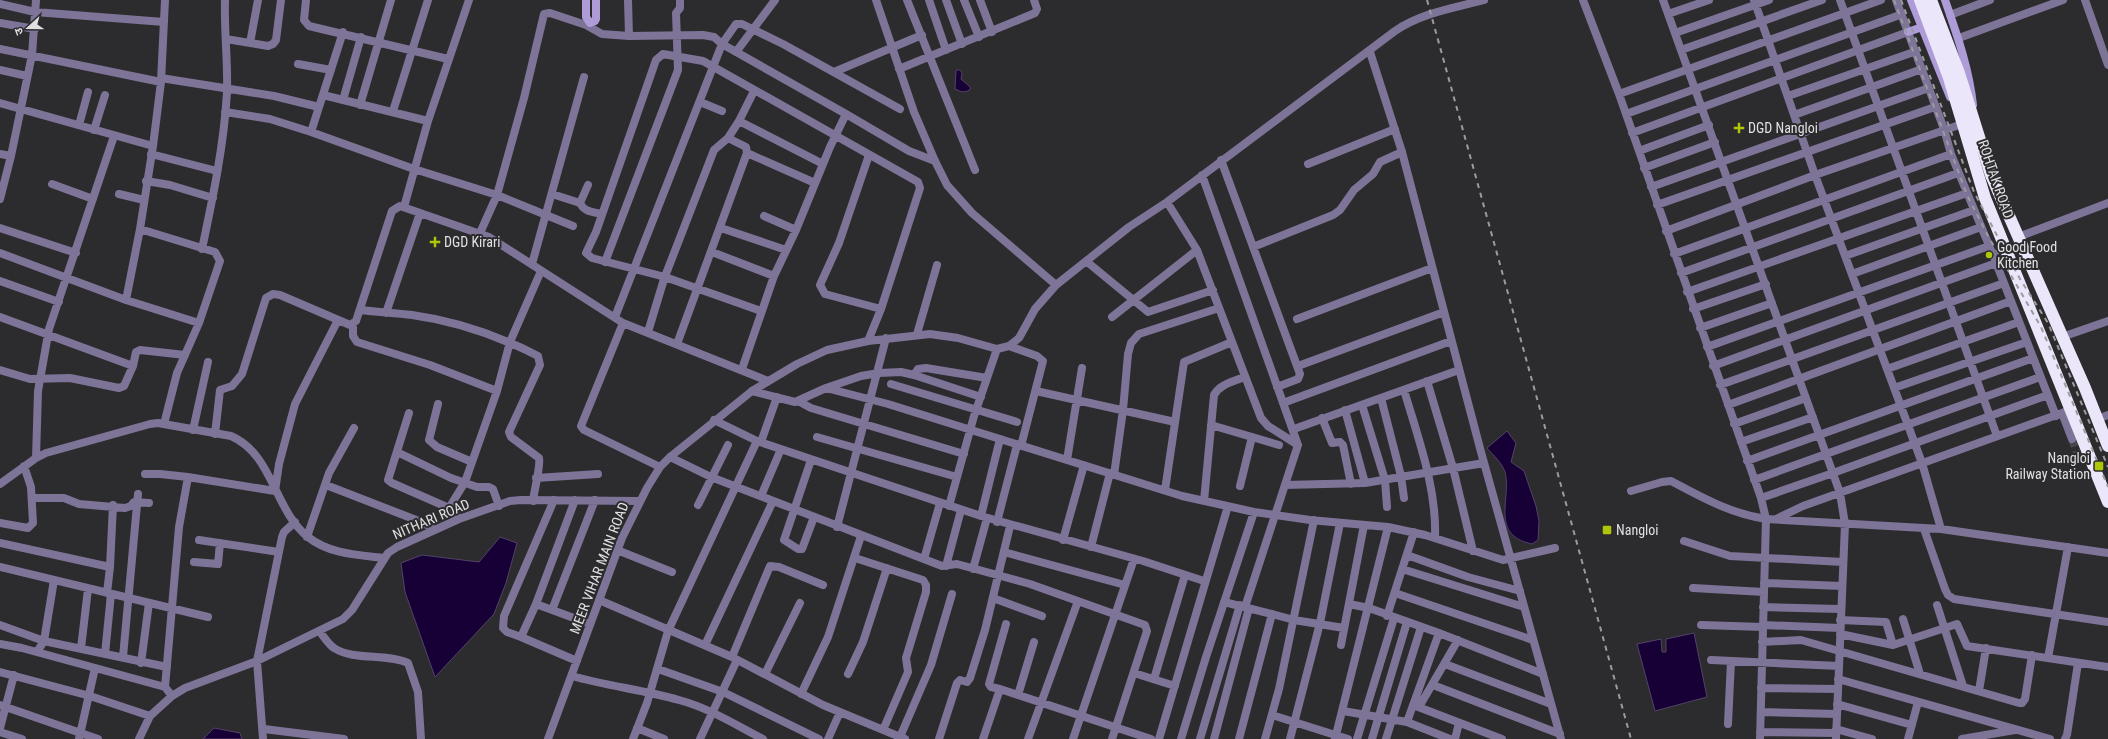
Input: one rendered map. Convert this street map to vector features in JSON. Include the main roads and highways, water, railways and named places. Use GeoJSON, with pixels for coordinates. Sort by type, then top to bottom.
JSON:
{"type":"FeatureCollection","features":[{"type":"Feature","properties":{"kind":"highway"},"geometry":{"type":"LineString","coordinates":[[1920,0],[1954,76]]}},
{"type":"Feature","properties":{"kind":"highway"},"geometry":{"type":"LineString","coordinates":[[1931,0],[1954,76]]}},
{"type":"Feature","properties":{"kind":"highway","name":"ROHTAK ROAD"},"geometry":{"type":"LineString","coordinates":[[1954,76],[1962,124],[1985,198],[2063,413],[2108,502]]}},
{"type":"Feature","properties":{"kind":"highway","name":"ROHTAK ROAD"},"geometry":{"type":"LineString","coordinates":[[1954,76],[1976,128],[1991,175],[2062,338],[2102,417],[2108,446]]}},
{"type":"Feature","properties":{"kind":"tunnel"},"geometry":{"type":"LineString","coordinates":[[2072,439],[2078,456]]}},
{"type":"Feature","properties":{"kind":"railway"},"geometry":{"type":"LineString","coordinates":[[1427,0],[1631,739]]}},
{"type":"Feature","properties":{"kind":"railway"},"geometry":{"type":"LineString","coordinates":[[1894,0],[1967,195],[1988,236],[2041,327],[2108,487]]}},
{"type":"Feature","properties":{"kind":"railway"},"geometry":{"type":"LineString","coordinates":[[1901,0],[1974,192],[2020,279],[2048,323],[2108,467]]}},
{"type":"Feature","properties":{"kind":"place","name":"DGD Nangloi"},"geometry":{"type":"Point","coordinates":[1739,128]}},
{"type":"Feature","properties":{"kind":"place","name":"DGD Kirari"},"geometry":{"type":"Point","coordinates":[435,242]}},
{"type":"Feature","properties":{"kind":"place","name":"Good Food Kitchen"},"geometry":{"type":"Point","coordinates":[1989,255]}},
{"type":"Feature","properties":{"kind":"place","name":"Nangloi Railway Station"},"geometry":{"type":"Point","coordinates":[2099,466]}},
{"type":"Feature","properties":{"kind":"place","name":"Nangloi"},"geometry":{"type":"Point","coordinates":[1607,530]}}]}
